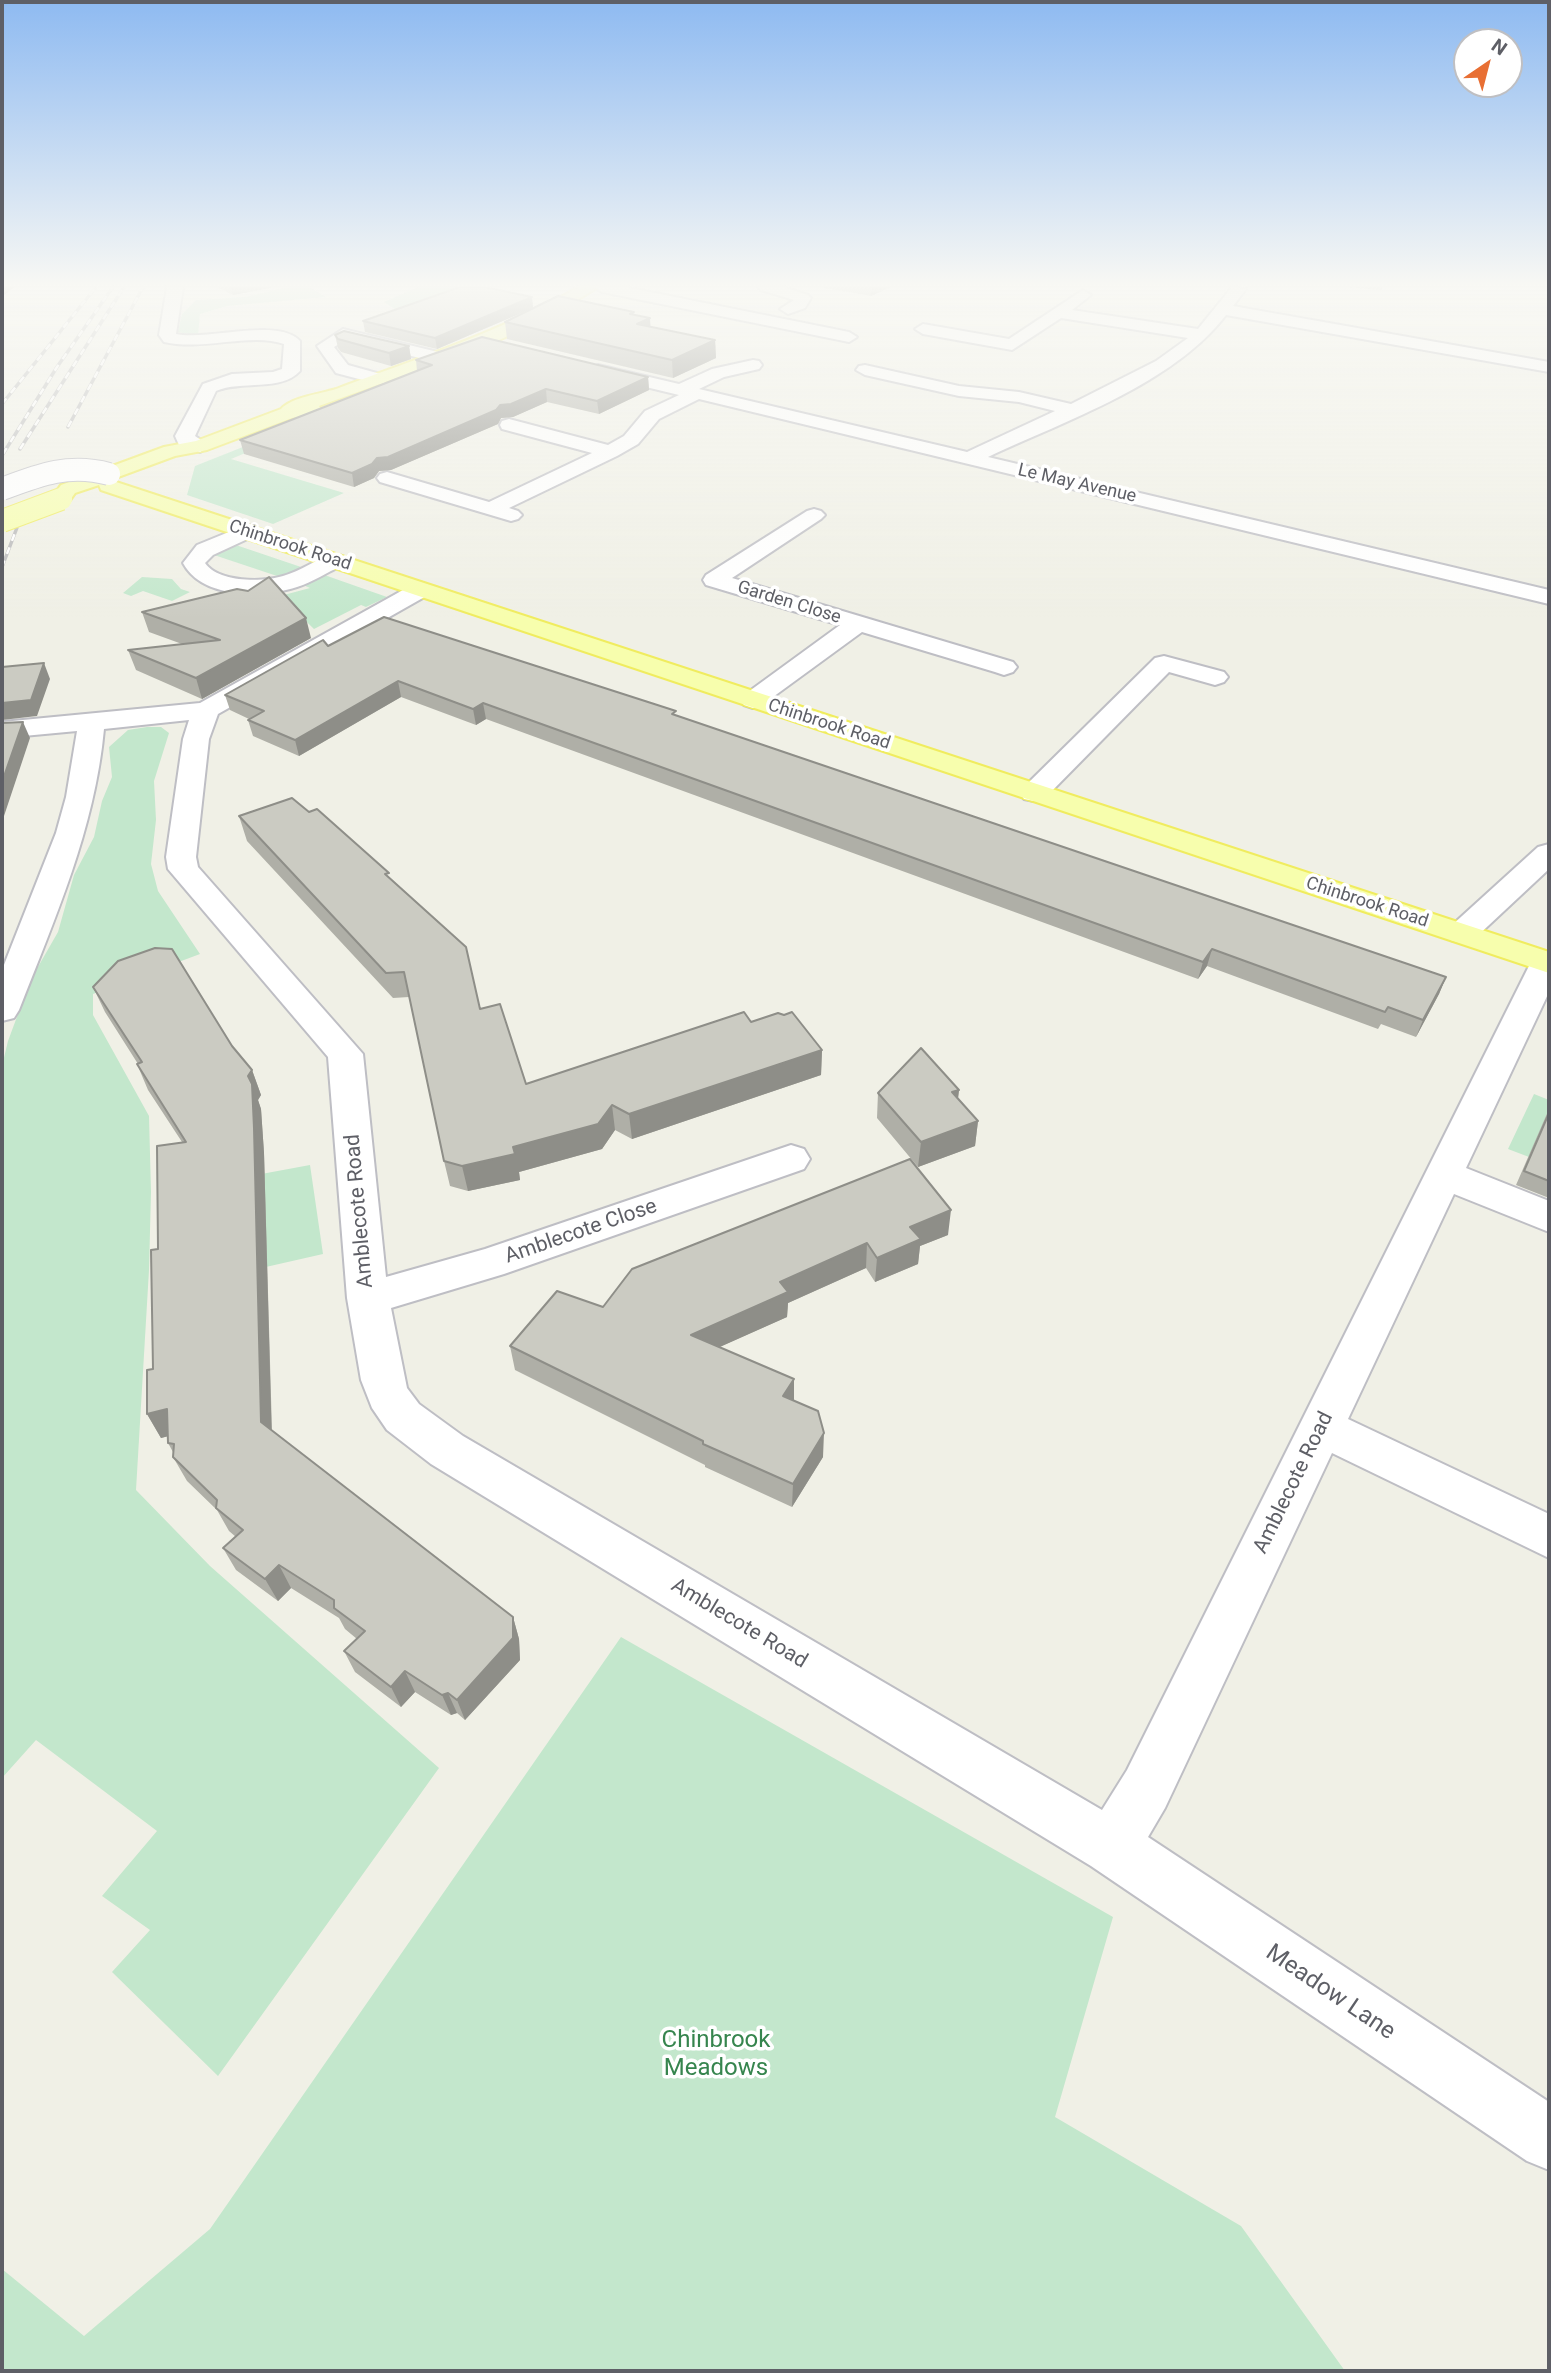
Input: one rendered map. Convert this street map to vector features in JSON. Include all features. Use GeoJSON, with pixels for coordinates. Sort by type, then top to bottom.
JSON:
{"type":"FeatureCollection","features":[{"type":"Feature","properties":{"kind":"main road"},"geometry":{"type":"LineString","coordinates":[[2,521],[61,499],[84,495],[108,480],[202,450],[201,446],[291,410],[304,412],[322,405],[327,398]]}},
{"type":"Feature","properties":{"kind":"main road","name":"Chinbrook Road"},"geometry":{"type":"LineString","coordinates":[[108,480],[246,531],[420,590],[1548,962]]}},
{"type":"Feature","properties":{"kind":"street"},"geometry":{"type":"LineString","coordinates":[[201,446],[186,441],[185,436],[204,398]]}},
{"type":"Feature","properties":{"kind":"street"},"geometry":{"type":"LineString","coordinates":[[279,398],[291,410]]}},
{"type":"Feature","properties":{"kind":"street"},"geometry":{"type":"LineString","coordinates":[[490,509],[631,440],[652,415],[680,398]]}},
{"type":"Feature","properties":{"kind":"street","name":"Le May Avenue"},"geometry":{"type":"LineString","coordinates":[[713,398],[1549,597]]}},
{"type":"Feature","properties":{"kind":"street"},"geometry":{"type":"LineString","coordinates":[[1022,398],[1073,410]]}},
{"type":"Feature","properties":{"kind":"street"},"geometry":{"type":"LineString","coordinates":[[969,459],[1099,398]]}},
{"type":"Feature","properties":{"kind":"street"},"geometry":{"type":"LineString","coordinates":[[509,425],[610,452]]}},
{"type":"Feature","properties":{"kind":"street"},"geometry":{"type":"LineString","coordinates":[[2,489],[68,466],[87,467],[108,480]]}},
{"type":"Feature","properties":{"kind":"street"},"geometry":{"type":"LineString","coordinates":[[387,478],[511,515]]}},
{"type":"Feature","properties":{"kind":"street","name":"Garden Close"},"geometry":{"type":"LineString","coordinates":[[814,515],[705,586],[858,624],[1004,667]]}},
{"type":"Feature","properties":{"kind":"street"},"geometry":{"type":"LineString","coordinates":[[246,531],[205,550],[194,563],[195,569],[202,575],[226,583],[261,585],[291,581],[334,561]]}},
{"type":"Feature","properties":{"kind":"street"},"geometry":{"type":"LineString","coordinates":[[2,730],[206,710],[420,590]]}},
{"type":"Feature","properties":{"kind":"street","name":"Garden Close"},"geometry":{"type":"LineString","coordinates":[[753,700],[858,624]]}},
{"type":"Feature","properties":{"kind":"street"},"geometry":{"type":"LineString","coordinates":[[1034,793],[1164,663],[1215,677]]}},
{"type":"Feature","properties":{"kind":"street","name":"Amblecote Road"},"geometry":{"type":"LineString","coordinates":[[206,710],[200,720],[196,739],[181,856],[183,869],[345,1054],[368,1297],[388,1395],[403,1418],[420,1431],[1111,1846],[1146,1789],[1548,962]]}},
{"type":"Feature","properties":{"kind":"street"},"geometry":{"type":"LineString","coordinates":[[2,1010],[70,837],[81,797],[91,722]]}},
{"type":"Feature","properties":{"kind":"street"},"geometry":{"type":"LineString","coordinates":[[1462,933],[1549,853]]}},
{"type":"Feature","properties":{"kind":"street","name":"Amblecote Close"},"geometry":{"type":"LineString","coordinates":[[368,1297],[490,1263],[791,1159]]}},
{"type":"Feature","properties":{"kind":"street"},"geometry":{"type":"LineString","coordinates":[[1445,1175],[1549,1217]]}},
{"type":"Feature","properties":{"kind":"street"},"geometry":{"type":"LineString","coordinates":[[1322,1427],[1549,1536]]}},
{"type":"Feature","properties":{"kind":"street","name":"Meadow Lane"},"geometry":{"type":"LineString","coordinates":[[1111,1846],[1549,2139]]}},
{"type":"Feature","properties":{"kind":"green space"},"geometry":{"type":"Polygon","coordinates":[[[273,435],[289,435],[231,459],[344,493],[273,524],[187,495],[195,466],[273,435]]]}},
{"type":"Feature","properties":{"kind":"green space"},"geometry":{"type":"Polygon","coordinates":[[[230,543],[304,568],[283,578],[208,553],[230,543]]]}},
{"type":"Feature","properties":{"kind":"green space"},"geometry":{"type":"Polygon","coordinates":[[[316,572],[387,597],[366,607],[361,605],[314,629],[280,596],[310,588],[296,582],[316,572]]]}},
{"type":"Feature","properties":{"kind":"green space"},"geometry":{"type":"Polygon","coordinates":[[[142,577],[172,579],[181,589],[190,592],[172,601],[143,591],[131,596],[123,593],[142,577]]]}},
{"type":"Feature","properties":{"kind":"green space"},"geometry":{"type":"Polygon","coordinates":[[[161,727],[169,733],[154,781],[156,820],[151,864],[158,891],[200,954],[93,994],[93,1015],[149,1116],[149,1270],[136,1490],[210,1566],[439,1768],[218,2076],[112,1972],[150,1930],[102,1896],[157,1831],[36,1740],[2,1778],[2,1066],[8,1041],[31,979],[58,932],[74,875],[94,837],[102,801],[112,777],[109,747],[128,730],[161,727]]]}},
{"type":"Feature","properties":{"kind":"green space"},"geometry":{"type":"Polygon","coordinates":[[[1534,1094],[1549,1100],[1549,1176],[1529,1157],[1508,1149],[1534,1094]]]}},
{"type":"Feature","properties":{"kind":"green space"},"geometry":{"type":"Polygon","coordinates":[[[310,1165],[323,1254],[257,1269],[256,1175],[310,1165]]]}},
{"type":"Feature","properties":{"kind":"green space","name":"Chinbrook Meadows"},"geometry":{"type":"Polygon","coordinates":[[[621,1637],[1113,1917],[1055,2117],[1241,2226],[1345,2371],[2,2371],[2,2269],[84,2336],[210,2229],[621,1637]]]}},
{"type":"Feature","properties":{"kind":"building"},"geometry":{"type":"Polygon","coordinates":[[[348,398],[526,398],[500,405],[496,410],[388,457],[377,458],[372,464],[352,473],[240,440],[348,398]]]}},
{"type":"Feature","properties":{"kind":"building"},"geometry":{"type":"Polygon","coordinates":[[[583,398],[604,398],[597,401],[583,398]]]}},
{"type":"Feature","properties":{"kind":"building"},"geometry":{"type":"Polygon","coordinates":[[[269,577],[306,618],[196,678],[128,650],[220,640],[142,612],[237,589],[248,591],[269,577]]]}},
{"type":"Feature","properties":{"kind":"building"},"geometry":{"type":"Polygon","coordinates":[[[384,617],[676,711],[672,714],[1446,977],[1423,1020],[1388,1007],[1385,1012],[1212,949],[1203,962],[483,703],[473,709],[398,681],[295,740],[248,720],[264,711],[225,695],[323,640],[328,646],[384,617]]]}},
{"type":"Feature","properties":{"kind":"building"},"geometry":{"type":"Polygon","coordinates":[[[44,663],[31,700],[2,703],[2,667],[44,663]]]}},
{"type":"Feature","properties":{"kind":"building"},"geometry":{"type":"Polygon","coordinates":[[[23,722],[2,782],[2,723],[23,722]]]}},
{"type":"Feature","properties":{"kind":"building"},"geometry":{"type":"Polygon","coordinates":[[[292,798],[309,812],[317,809],[466,947],[480,1009],[500,1004],[526,1084],[744,1012],[751,1022],[778,1013],[784,1015],[792,1012],[822,1050],[629,1114],[612,1105],[598,1124],[513,1147],[515,1154],[462,1166],[444,1161],[404,972],[386,973],[239,816],[292,798]]]}},
{"type":"Feature","properties":{"kind":"building"},"geometry":{"type":"Polygon","coordinates":[[[155,948],[172,949],[232,1046],[252,1070],[248,1076],[252,1084],[254,1128],[261,1422],[513,1617],[513,1638],[457,1700],[448,1693],[442,1695],[405,1671],[391,1687],[344,1651],[365,1631],[334,1608],[334,1600],[279,1565],[265,1579],[223,1548],[243,1530],[216,1508],[217,1500],[173,1457],[174,1444],[168,1443],[167,1409],[147,1414],[147,1370],[153,1369],[151,1250],[158,1249],[157,1146],[186,1142],[137,1064],[142,1062],[93,987],[118,961],[155,948]]]}},
{"type":"Feature","properties":{"kind":"building"},"geometry":{"type":"Polygon","coordinates":[[[921,1048],[959,1090],[952,1092],[978,1121],[921,1142],[878,1093],[921,1048]]]}},
{"type":"Feature","properties":{"kind":"building"},"geometry":{"type":"Polygon","coordinates":[[[1549,1113],[1549,1181],[1524,1171],[1549,1113]]]}},
{"type":"Feature","properties":{"kind":"building"},"geometry":{"type":"Polygon","coordinates":[[[910,1159],[951,1210],[910,1227],[921,1239],[877,1258],[867,1243],[780,1282],[788,1292],[691,1335],[794,1379],[783,1396],[818,1411],[824,1433],[793,1484],[703,1444],[703,1441],[510,1346],[557,1291],[603,1307],[632,1269],[910,1159]]]}},
{"type":"Feature","properties":{"kind":"railway"},"geometry":{"type":"LineString","coordinates":[[2,404],[7,398]]}},
{"type":"Feature","properties":{"kind":"railway"},"geometry":{"type":"LineString","coordinates":[[3,454],[38,398]]}},
{"type":"Feature","properties":{"kind":"railway"},"geometry":{"type":"LineString","coordinates":[[20,449],[53,398]]}},
{"type":"Feature","properties":{"kind":"railway"},"geometry":{"type":"LineString","coordinates":[[68,427],[84,398]]}},
{"type":"Feature","properties":{"kind":"railway"},"geometry":{"type":"LineString","coordinates":[[2,567],[18,525]]}}]}
